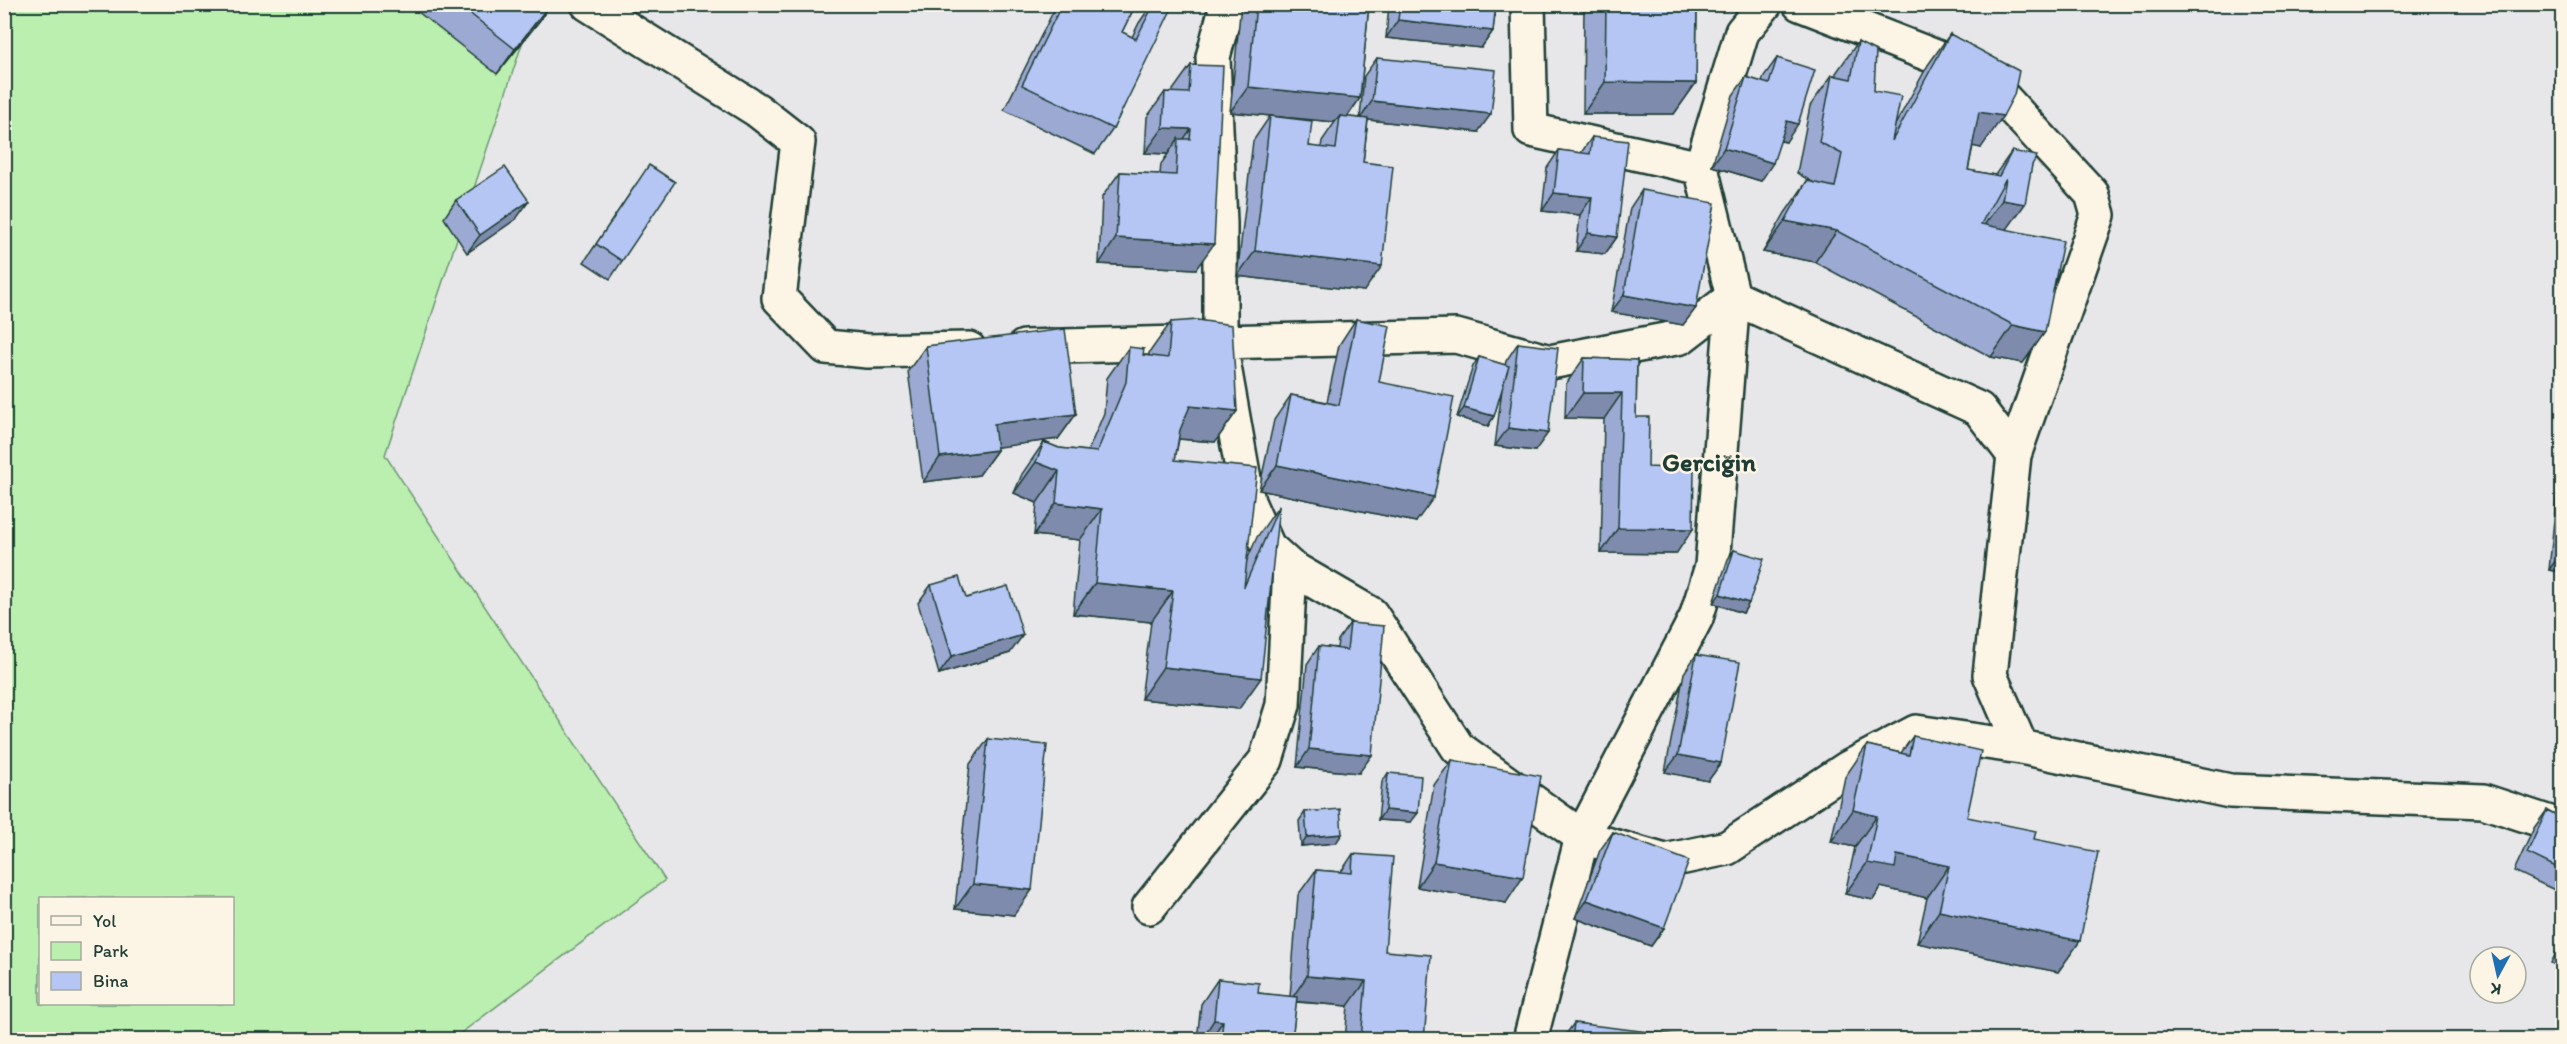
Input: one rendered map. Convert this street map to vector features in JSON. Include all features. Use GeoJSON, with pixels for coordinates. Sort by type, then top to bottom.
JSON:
{"type":"FeatureCollection","features":[{"type":"Feature","properties":{"kind":"street"},"geometry":{"type":"LineString","coordinates":[[588,4],[757,110],[798,142],[779,298],[826,348],[868,351],[1220,344],[1456,336],[1550,362],[1681,337],[1733,297]]}},
{"type":"Feature","properties":{"kind":"street"},"geometry":{"type":"LineString","coordinates":[[1227,4],[1213,57],[1220,223],[1220,344],[1248,502],[1268,547],[1290,567],[1371,614],[1458,748],[1582,837],[1665,861],[1726,848],[1848,768],[1916,732],[2021,747],[2230,791],[2483,801],[2562,827]]}},
{"type":"Feature","properties":{"kind":"street"},"geometry":{"type":"LineString","coordinates":[[1528,4],[1531,130],[1701,168]]}},
{"type":"Feature","properties":{"kind":"street"},"geometry":{"type":"LineString","coordinates":[[1530,1040],[1582,837],[1696,618],[1712,566],[1733,297],[1701,168],[1742,32],[1765,4]]}},
{"type":"Feature","properties":{"kind":"street"},"geometry":{"type":"LineString","coordinates":[[1800,4],[1982,75],[2092,194],[2098,215],[2014,455],[1990,675],[2021,747]]}},
{"type":"Feature","properties":{"kind":"street"},"geometry":{"type":"LineString","coordinates":[[1733,297],[1979,409],[2014,455]]}},
{"type":"Feature","properties":{"kind":"street"},"geometry":{"type":"LineString","coordinates":[[1149,907],[1266,760],[1283,705],[1290,567]]}},
{"type":"Feature","properties":{"kind":"green space"},"geometry":{"type":"Polygon","coordinates":[[[5,5],[535,5],[385,455],[665,880],[453,1039],[5,1040],[5,5]]]}},
{"type":"Feature","properties":{"kind":"building"},"geometry":{"type":"Polygon","coordinates":[[[458,4],[550,4],[515,49],[458,4]]]}},
{"type":"Feature","properties":{"kind":"building"},"geometry":{"type":"Polygon","coordinates":[[[1062,4],[1136,4],[1122,32],[1136,39],[1154,4],[1173,6],[1113,129],[1022,85],[1062,4]]]}},
{"type":"Feature","properties":{"kind":"building"},"geometry":{"type":"Polygon","coordinates":[[[1256,4],[1369,4],[1360,98],[1248,87],[1256,4]]]}},
{"type":"Feature","properties":{"kind":"building"},"geometry":{"type":"Polygon","coordinates":[[[1400,4],[1496,4],[1493,31],[1398,20],[1400,4]]]}},
{"type":"Feature","properties":{"kind":"building"},"geometry":{"type":"Polygon","coordinates":[[[1606,4],[1697,4],[1696,83],[1605,82],[1606,4]]]}},
{"type":"Feature","properties":{"kind":"building"},"geometry":{"type":"Polygon","coordinates":[[[1950,34],[2019,71],[2014,95],[2003,116],[1979,112],[1968,170],[1999,176],[2012,151],[2037,156],[2032,165],[2025,204],[2002,200],[2006,178],[1981,224],[2063,241],[2045,332],[2013,325],[1837,231],[1785,221],[1807,181],[1835,187],[1842,154],[1819,142],[1832,75],[1851,79],[1858,42],[1876,51],[1874,91],[1901,96],[1892,141],[1950,34]]]}},
{"type":"Feature","properties":{"kind":"building"},"geometry":{"type":"Polygon","coordinates":[[[1377,58],[1496,70],[1491,114],[1372,101],[1377,58]]]}},
{"type":"Feature","properties":{"kind":"building"},"geometry":{"type":"Polygon","coordinates":[[[1777,58],[1815,70],[1798,124],[1787,121],[1773,163],[1724,148],[1746,77],[1769,84],[1777,58]]]}},
{"type":"Feature","properties":{"kind":"building"},"geometry":{"type":"Polygon","coordinates":[[[1191,65],[1223,66],[1214,244],[1116,238],[1120,172],[1176,175],[1178,139],[1190,139],[1191,129],[1163,128],[1165,92],[1189,93],[1191,65]]]}},
{"type":"Feature","properties":{"kind":"building"},"geometry":{"type":"Polygon","coordinates":[[[1270,116],[1312,121],[1309,146],[1336,149],[1340,116],[1368,119],[1363,162],[1393,166],[1382,266],[1255,251],[1270,116]]]}},
{"type":"Feature","properties":{"kind":"building"},"geometry":{"type":"Polygon","coordinates":[[[1592,137],[1628,141],[1617,237],[1588,233],[1592,197],[1554,193],[1559,150],[1590,154],[1592,137]]]}},
{"type":"Feature","properties":{"kind":"building"},"geometry":{"type":"Polygon","coordinates":[[[649,165],[675,182],[622,261],[596,244],[649,165]]]}},
{"type":"Feature","properties":{"kind":"building"},"geometry":{"type":"Polygon","coordinates":[[[505,167],[529,201],[480,235],[456,200],[505,167]]]}},
{"type":"Feature","properties":{"kind":"building"},"geometry":{"type":"Polygon","coordinates":[[[1642,190],[1715,203],[1696,308],[1624,295],[1642,190]]]}},
{"type":"Feature","properties":{"kind":"building"},"geometry":{"type":"Polygon","coordinates":[[[1356,319],[1390,326],[1379,382],[1454,397],[1434,497],[1277,465],[1291,395],[1339,405],[1356,319]]]}},
{"type":"Feature","properties":{"kind":"building"},"geometry":{"type":"Polygon","coordinates":[[[1197,320],[1232,325],[1237,411],[1190,406],[1180,430],[1175,460],[1257,468],[1244,587],[1279,506],[1261,678],[1163,667],[1173,591],[1095,583],[1102,509],[1056,503],[1059,471],[1036,462],[1044,442],[1059,448],[1097,452],[1126,382],[1129,347],[1144,349],[1143,355],[1168,358],[1171,322],[1197,320]]]}},
{"type":"Feature","properties":{"kind":"building"},"geometry":{"type":"Polygon","coordinates":[[[1065,329],[1076,414],[994,424],[997,450],[940,457],[926,346],[1065,329]]]}},
{"type":"Feature","properties":{"kind":"building"},"geometry":{"type":"Polygon","coordinates":[[[1518,343],[1558,348],[1548,433],[1508,428],[1518,343]]]}},
{"type":"Feature","properties":{"kind":"building"},"geometry":{"type":"Polygon","coordinates":[[[1479,357],[1509,366],[1494,416],[1464,408],[1479,357]]]}},
{"type":"Feature","properties":{"kind":"building"},"geometry":{"type":"Polygon","coordinates":[[[1584,358],[1637,360],[1636,417],[1649,417],[1648,467],[1694,469],[1693,529],[1618,528],[1622,393],[1583,393],[1584,358]]]}},
{"type":"Feature","properties":{"kind":"building"},"geometry":{"type":"Polygon","coordinates":[[[1734,550],[1764,559],[1749,603],[1720,594],[1734,550]]]}},
{"type":"Feature","properties":{"kind":"building"},"geometry":{"type":"Polygon","coordinates":[[[959,577],[966,598],[1008,586],[1023,635],[952,656],[931,585],[959,577]]]}},
{"type":"Feature","properties":{"kind":"building"},"geometry":{"type":"Polygon","coordinates":[[[1350,623],[1384,626],[1372,755],[1309,749],[1319,646],[1347,650],[1350,623]]]}},
{"type":"Feature","properties":{"kind":"building"},"geometry":{"type":"Polygon","coordinates":[[[1696,655],[1740,662],[1721,763],[1678,755],[1696,655]]]}},
{"type":"Feature","properties":{"kind":"building"},"geometry":{"type":"Polygon","coordinates":[[[1913,736],[1981,751],[1967,817],[2036,831],[2034,839],[2098,852],[2080,941],[1939,911],[1949,866],[1897,855],[1895,868],[1867,863],[1877,816],[1853,810],[1867,745],[1909,755],[1913,736]]]}},
{"type":"Feature","properties":{"kind":"building"},"geometry":{"type":"Polygon","coordinates":[[[988,739],[1047,745],[1032,890],[973,884],[988,739]]]}},
{"type":"Feature","properties":{"kind":"building"},"geometry":{"type":"Polygon","coordinates":[[[1452,760],[1541,776],[1523,877],[1434,862],[1452,760]]]}},
{"type":"Feature","properties":{"kind":"building"},"geometry":{"type":"Polygon","coordinates":[[[1388,773],[1421,776],[1418,813],[1385,810],[1388,773]]]}},
{"type":"Feature","properties":{"kind":"building"},"geometry":{"type":"Polygon","coordinates":[[[1340,809],[1342,834],[1307,837],[1305,812],[1340,809]]]}},
{"type":"Feature","properties":{"kind":"building"},"geometry":{"type":"Polygon","coordinates":[[[2547,810],[2562,818],[2562,870],[2527,853],[2547,810]]]}},
{"type":"Feature","properties":{"kind":"building"},"geometry":{"type":"Polygon","coordinates":[[[1613,832],[1689,861],[1664,928],[1587,900],[1613,832]]]}},
{"type":"Feature","properties":{"kind":"building"},"geometry":{"type":"Polygon","coordinates":[[[1353,854],[1393,857],[1385,951],[1431,955],[1424,1040],[1361,1040],[1366,981],[1307,976],[1316,870],[1352,873],[1353,854]]]}},
{"type":"Feature","properties":{"kind":"building"},"geometry":{"type":"Polygon","coordinates":[[[1218,979],[1259,983],[1258,993],[1297,997],[1292,1040],[1221,1040],[1223,1021],[1214,1020],[1218,979]]]}},
{"type":"Feature","properties":{"kind":"building"},"geometry":{"type":"Polygon","coordinates":[[[1574,1023],[1690,1037],[1690,1040],[1572,1040],[1574,1023]]]}},
{"type":"Feature","properties":{"kind":"district","name":"Gerciğin"},"geometry":{"type":"Point","coordinates":[1709,462]}}]}
